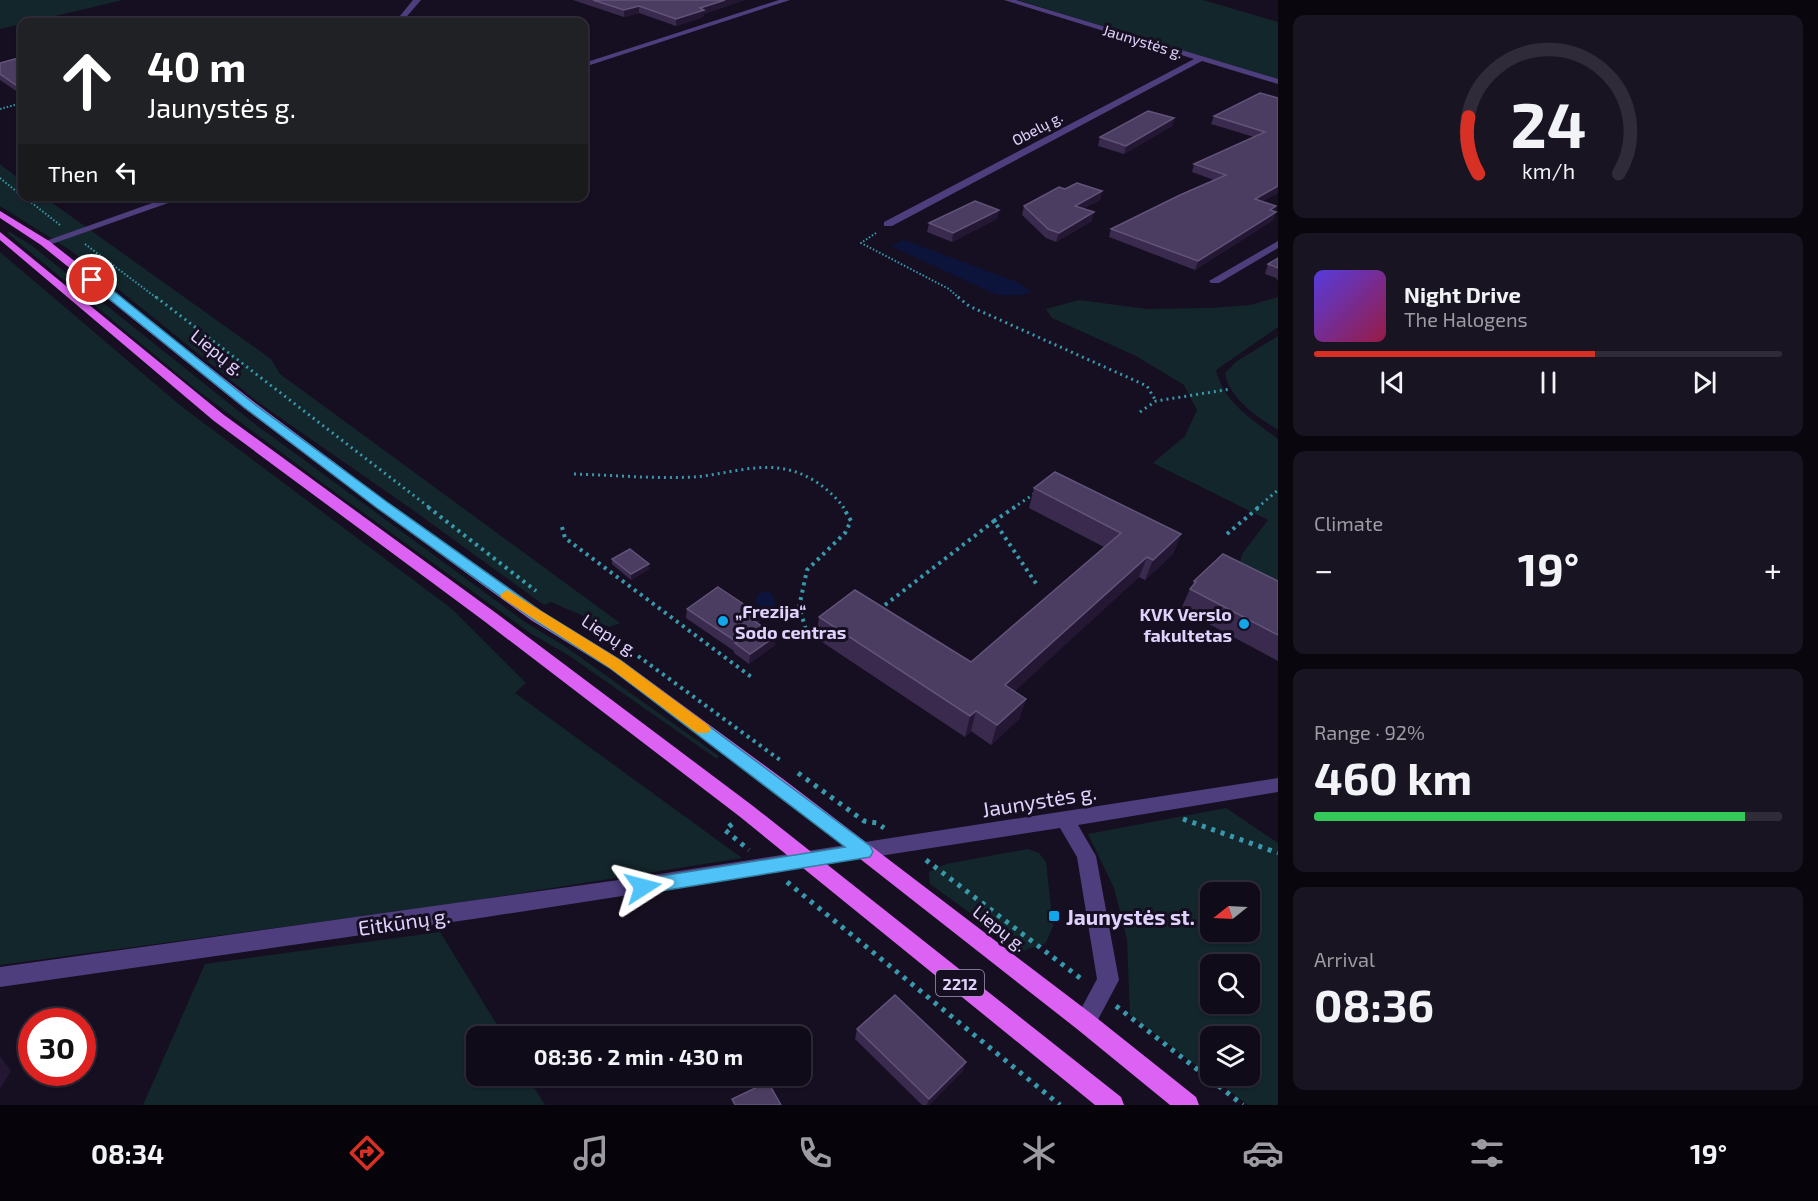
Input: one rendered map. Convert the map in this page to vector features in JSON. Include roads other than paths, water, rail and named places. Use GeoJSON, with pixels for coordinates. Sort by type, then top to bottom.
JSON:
{"type":"FeatureCollection","features":[{"type":"Feature","properties":{"kind":"main road","name":"Liepų g."},"geometry":{"type":"LineString","coordinates":[[0,214],[45,243],[241,399],[382,505],[537,615],[615,664],[1085,1022],[1188,1105]]}},
{"type":"Feature","properties":{"kind":"main road","name":"2212"},"geometry":{"type":"LineString","coordinates":[[0,235],[219,418],[642,731],[1113,1105]]}},
{"type":"Feature","properties":{"kind":"street"},"geometry":{"type":"LineString","coordinates":[[402,18],[417,0]]}},
{"type":"Feature","properties":{"kind":"street"},"geometry":{"type":"LineString","coordinates":[[588,64],[786,0]]}},
{"type":"Feature","properties":{"kind":"street","name":"Jaunystės g."},"geometry":{"type":"LineString","coordinates":[[1008,0],[1278,82]]}},
{"type":"Feature","properties":{"kind":"street","name":"Obelų g."},"geometry":{"type":"LineString","coordinates":[[888,224],[1200,59]]}},
{"type":"Feature","properties":{"kind":"street"},"geometry":{"type":"LineString","coordinates":[[45,243],[168,201]]}},
{"type":"Feature","properties":{"kind":"street"},"geometry":{"type":"LineString","coordinates":[[1215,281],[1278,244]]}},
{"type":"Feature","properties":{"kind":"street","name":"Jaunystės g."},"geometry":{"type":"LineString","coordinates":[[808,861],[1278,785]]}},
{"type":"Feature","properties":{"kind":"street"},"geometry":{"type":"LineString","coordinates":[[1066,820],[1086,856],[1108,980],[1085,1022]]}},
{"type":"Feature","properties":{"kind":"street","name":"Eitkūnų g."},"geometry":{"type":"LineString","coordinates":[[0,977],[580,896],[808,861]]}},
{"type":"Feature","properties":{"kind":"place","name":"„Frezija“ Sodo centras"},"geometry":{"type":"Point","coordinates":[723,621]}},
{"type":"Feature","properties":{"kind":"place","name":"KVK Verslo fakultetas"},"geometry":{"type":"Point","coordinates":[1244,624]}},
{"type":"Feature","properties":{"kind":"place","name":"Jaunystės st."},"geometry":{"type":"Point","coordinates":[1054,916]}}]}
